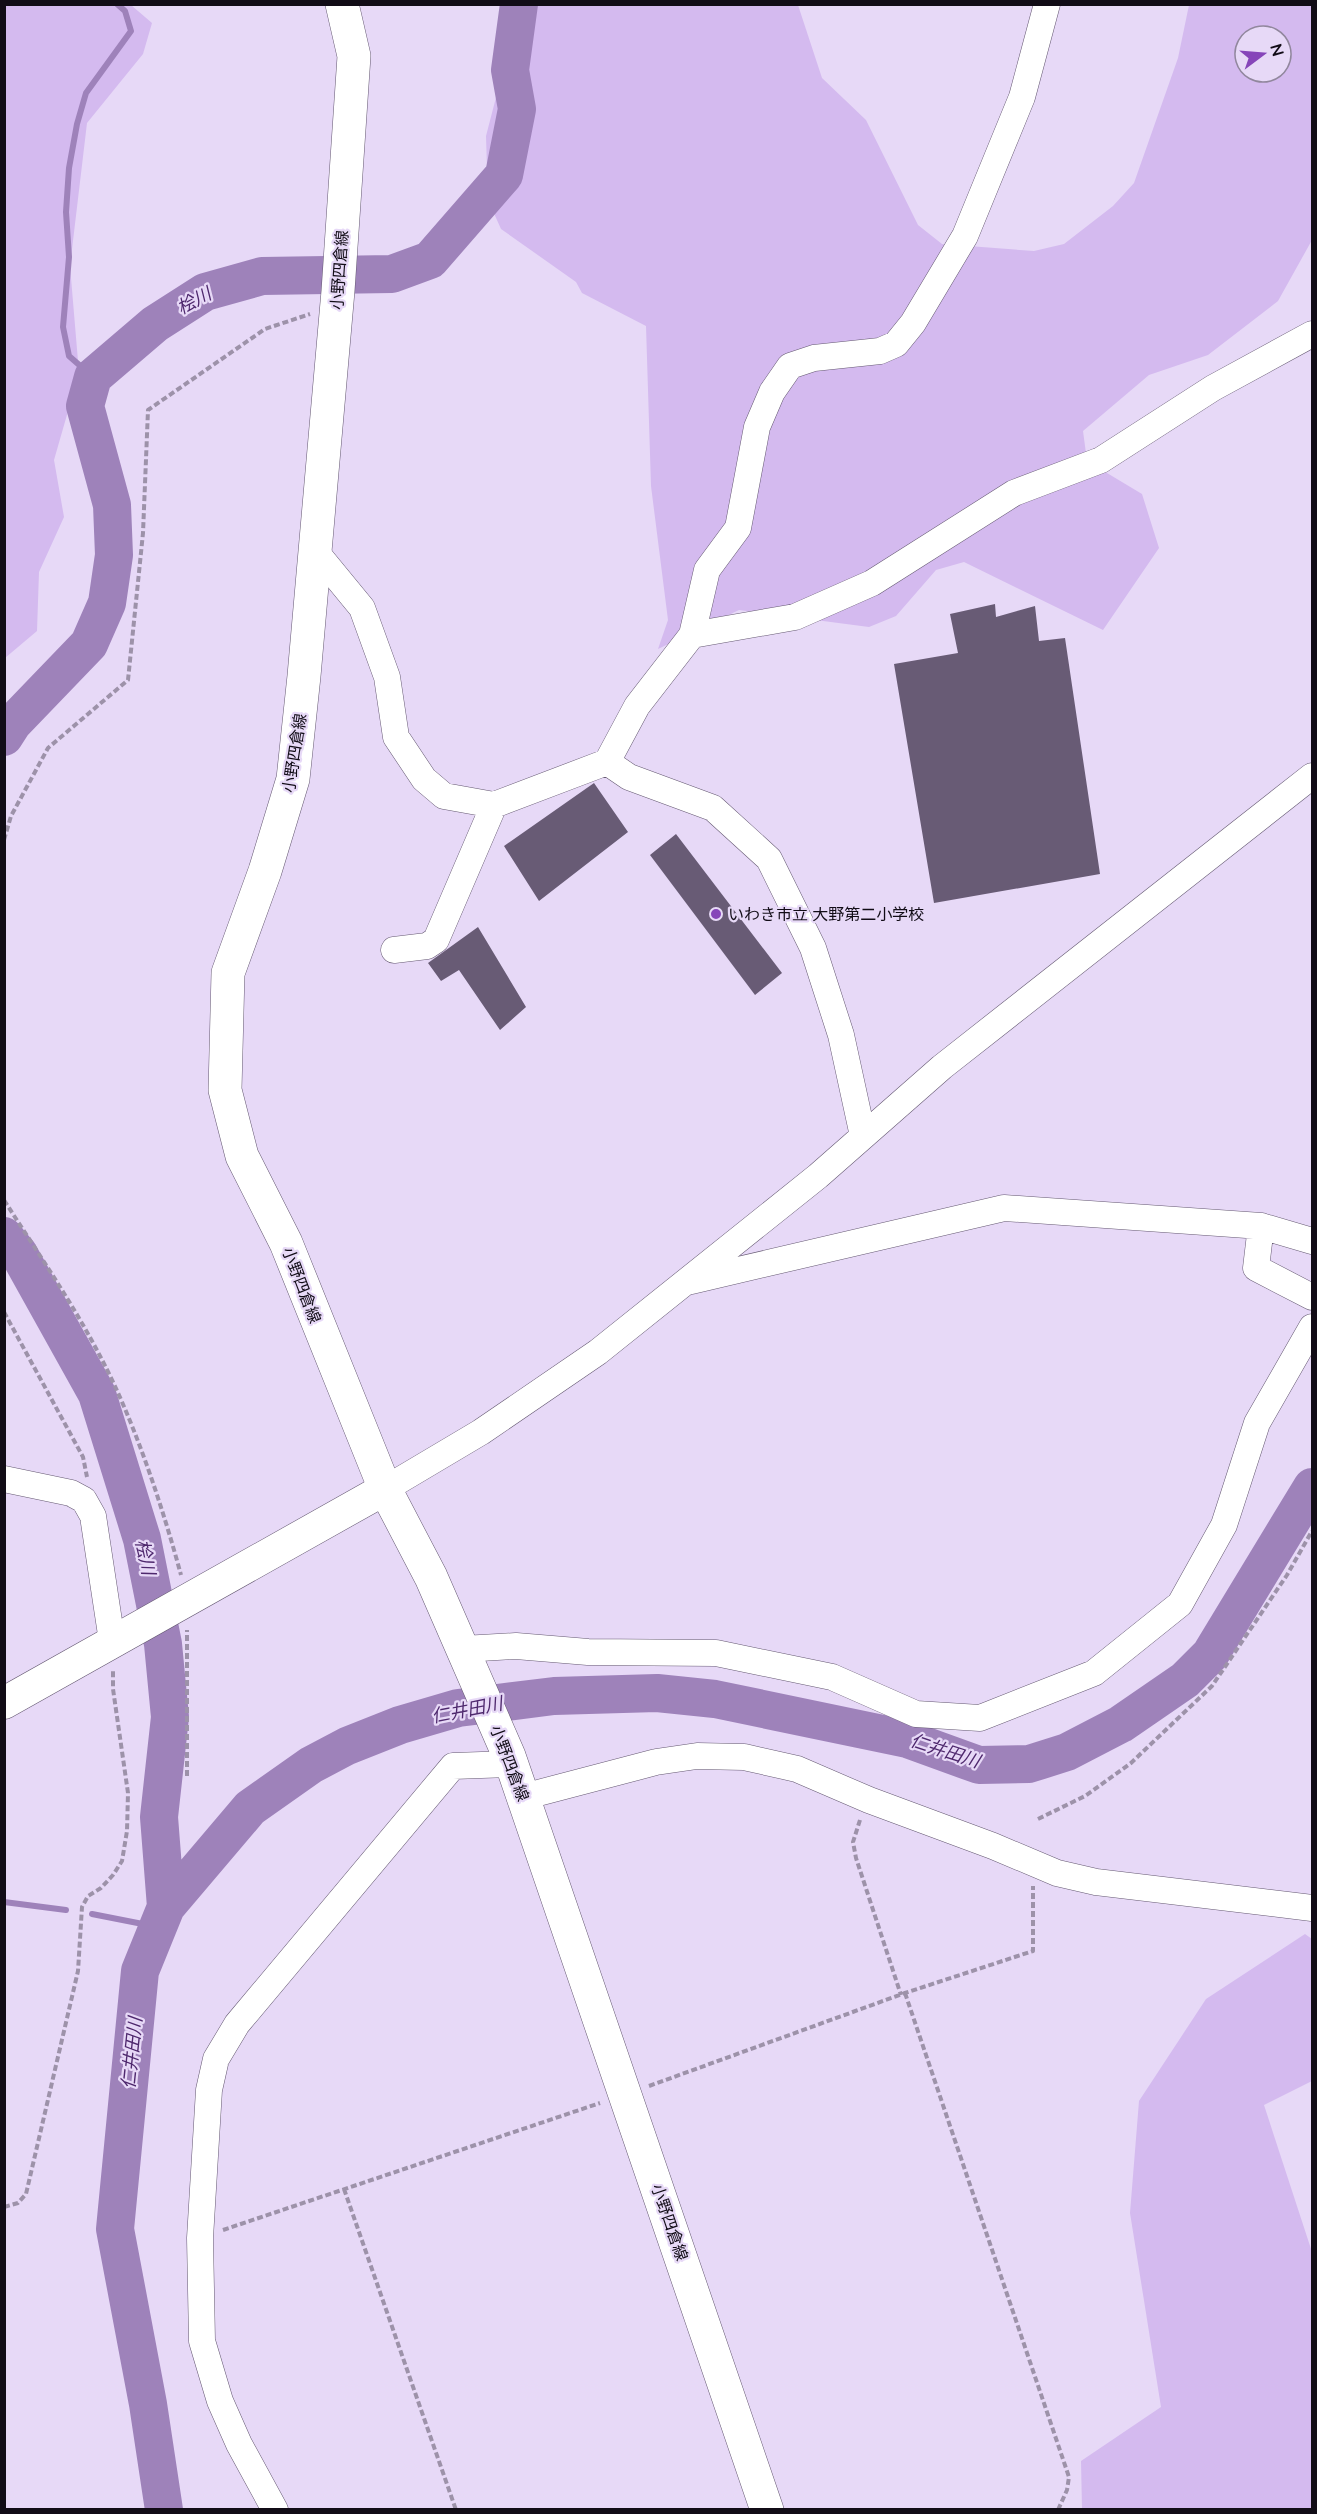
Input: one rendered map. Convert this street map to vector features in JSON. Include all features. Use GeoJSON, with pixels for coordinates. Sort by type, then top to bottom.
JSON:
{"type":"FeatureCollection","features":[{"type":"Feature","properties":{"kind":"main road","name":"小野四倉線"},"geometry":{"type":"LineString","coordinates":[[342,4],[354,56],[316,552],[293,779],[265,871],[228,973],[225,1090],[242,1156],[286,1244],[384,1489],[432,1577],[511,1760],[627,2094],[767,2510]]}},
{"type":"Feature","properties":{"kind":"street"},"geometry":{"type":"LineString","coordinates":[[316,552],[362,608],[387,677],[396,737],[424,778],[444,796],[494,805],[607,762],[637,706],[692,634],[707,570],[738,528],[757,427],[772,392],[790,366],[814,358],[880,351],[896,344],[913,323],[969,225],[1022,97],[1047,4]]}},
{"type":"Feature","properties":{"kind":"street"},"geometry":{"type":"LineString","coordinates":[[692,634],[795,617],[872,583],[1014,493],[1101,460],[1213,388],[1312,334]]}},
{"type":"Feature","properties":{"kind":"street"},"geometry":{"type":"LineString","coordinates":[[607,762],[629,777],[713,808],[769,860],[813,948],[841,1035],[863,1136]]}},
{"type":"Feature","properties":{"kind":"street"},"geometry":{"type":"LineString","coordinates":[[4,1703],[481,1432],[588,1359],[818,1176],[942,1067],[1312,776]]}},
{"type":"Feature","properties":{"kind":"street"},"geometry":{"type":"LineString","coordinates":[[394,950],[427,946],[436,940],[494,805]]}},
{"type":"Feature","properties":{"kind":"street"},"geometry":{"type":"LineString","coordinates":[[686,1282],[1004,1208],[1261,1226],[1312,1240]]}},
{"type":"Feature","properties":{"kind":"street"},"geometry":{"type":"LineString","coordinates":[[1261,1226],[1256,1268],[1312,1297]]}},
{"type":"Feature","properties":{"kind":"street"},"geometry":{"type":"LineString","coordinates":[[463,1649],[516,1646],[588,1652],[716,1653],[832,1677],[916,1714],[980,1718],[1094,1673],[1180,1604],[1224,1525],[1257,1423],[1312,1327]]}},
{"type":"Feature","properties":{"kind":"street"},"geometry":{"type":"LineString","coordinates":[[4,1479],[71,1492],[84,1500],[93,1516],[112,1641]]}},
{"type":"Feature","properties":{"kind":"street"},"geometry":{"type":"LineString","coordinates":[[523,1797],[656,1762],[697,1756],[744,1757],[797,1769],[869,1800],[993,1846],[1057,1873],[1096,1882],[1312,1908]]}},
{"type":"Feature","properties":{"kind":"street"},"geometry":{"type":"LineString","coordinates":[[275,2510],[239,2444],[220,2401],[202,2341],[200,2238],[209,2090],[216,2060],[237,2024],[453,1766],[511,1760]]}},
{"type":"Feature","properties":{"kind":"path"},"geometry":{"type":"LineString","coordinates":[[4,840],[11,816],[48,748],[128,680],[143,533],[148,410],[265,329],[337,299]]}},
{"type":"Feature","properties":{"kind":"path"},"geometry":{"type":"LineString","coordinates":[[4,1200],[64,1292],[102,1358],[173,1544],[187,1598],[187,1776]]}},
{"type":"Feature","properties":{"kind":"path"},"geometry":{"type":"LineString","coordinates":[[4,1311],[83,1457],[93,1516]]}},
{"type":"Feature","properties":{"kind":"path"},"geometry":{"type":"LineString","coordinates":[[1038,1819],[1085,1796],[1131,1763],[1212,1686],[1287,1575],[1312,1531]]}},
{"type":"Feature","properties":{"kind":"path"},"geometry":{"type":"LineString","coordinates":[[4,2207],[18,2203],[26,2194],[78,1971],[82,1907],[88,1896],[101,1888],[122,1861],[127,1831],[128,1792],[113,1689],[112,1641]]}},
{"type":"Feature","properties":{"kind":"path"},"geometry":{"type":"LineString","coordinates":[[869,1800],[854,1832],[853,1842],[1069,2477],[1067,2490],[1058,2510]]}},
{"type":"Feature","properties":{"kind":"path"},"geometry":{"type":"LineString","coordinates":[[200,2238],[627,2094],[903,1994],[1033,1951],[1033,1864]]}},
{"type":"Feature","properties":{"kind":"path"},"geometry":{"type":"LineString","coordinates":[[344,2189],[456,2510]]}},
{"type":"Feature","properties":{"kind":"shaded area"},"geometry":{"type":"Polygon","coordinates":[[[5,4],[131,5],[152,23],[143,54],[87,123],[70,266],[79,373],[54,460],[64,517],[39,572],[37,631],[5,658],[5,4]]]}},
{"type":"Feature","properties":{"kind":"shaded area"},"geometry":{"type":"Polygon","coordinates":[[[520,5],[798,5],[822,78],[866,120],[918,225],[942,244],[1034,251],[1064,244],[1113,206],[1134,183],[1178,58],[1189,5],[1312,5],[1312,240],[1278,301],[1208,355],[1149,375],[1083,431],[1087,461],[1142,494],[1159,548],[1103,630],[964,562],[936,570],[896,616],[869,627],[739,610],[658,649],[668,620],[651,486],[646,326],[582,293],[576,282],[501,229],[488,200],[486,136],[520,5]]]}},
{"type":"Feature","properties":{"kind":"shaded area"},"geometry":{"type":"Polygon","coordinates":[[[1305,1934],[1312,1939],[1312,2081],[1264,2105],[1312,2252],[1312,2509],[1082,2509],[1081,2461],[1161,2407],[1130,2213],[1139,2101],[1206,1999],[1305,1934]]]}},
{"type":"Feature","properties":{"kind":"building"},"geometry":{"type":"Polygon","coordinates":[[[995,604],[996,617],[1035,606],[1039,641],[1065,638],[1100,874],[934,903],[894,664],[958,653],[950,614],[995,604]]]}},
{"type":"Feature","properties":{"kind":"building"},"geometry":{"type":"Polygon","coordinates":[[[594,783],[628,832],[539,901],[504,846],[594,783]]]}},
{"type":"Feature","properties":{"kind":"building","name":"いわき市立 大野第二小学校"},"geometry":{"type":"Polygon","coordinates":[[[676,834],[782,973],[755,995],[650,855],[676,834]]]}},
{"type":"Feature","properties":{"kind":"building"},"geometry":{"type":"Polygon","coordinates":[[[478,927],[526,1007],[500,1030],[459,970],[441,981],[428,963],[478,927]]]}},
{"type":"Feature","properties":{"kind":"waterway"},"geometry":{"type":"LineString","coordinates":[[93,377],[69,356],[63,327],[69,257],[66,212],[69,168],[77,124],[86,93],[131,31],[125,11],[117,4]]}},
{"type":"Feature","properties":{"kind":"waterway","name":"桧川"},"geometry":{"type":"LineString","coordinates":[[4,737],[13,723],[89,644],[107,603],[114,555],[112,505],[85,406],[93,377],[155,324],[205,292],[262,276],[392,274],[430,260],[504,175],[517,109],[510,70],[519,4]]}},
{"type":"Feature","properties":{"kind":"waterway","name":"桧川"},"geometry":{"type":"LineString","coordinates":[[4,1236],[19,1254],[97,1394],[142,1539],[163,1644],[170,1717],[159,1817],[166,1907]]}},
{"type":"Feature","properties":{"kind":"waterway","name":"仁井田川"},"geometry":{"type":"LineString","coordinates":[[164,2510],[148,2404],[115,2229],[140,1971],[166,1907],[250,1808],[311,1765],[347,1746],[400,1725],[458,1708],[554,1696],[657,1693],[715,1699],[907,1739],[979,1765],[1029,1764],[1067,1752],[1121,1724],[1185,1680],[1210,1655],[1312,1487]]}},
{"type":"Feature","properties":{"kind":"waterway"},"geometry":{"type":"LineString","coordinates":[[4,1902],[66,1910]]}},
{"type":"Feature","properties":{"kind":"waterway"},"geometry":{"type":"LineString","coordinates":[[92,1914],[158,1927]]}},
{"type":"Feature","properties":{"kind":"place","name":"いわき市立 大野第二小学校"},"geometry":{"type":"Point","coordinates":[716,914]}}]}
